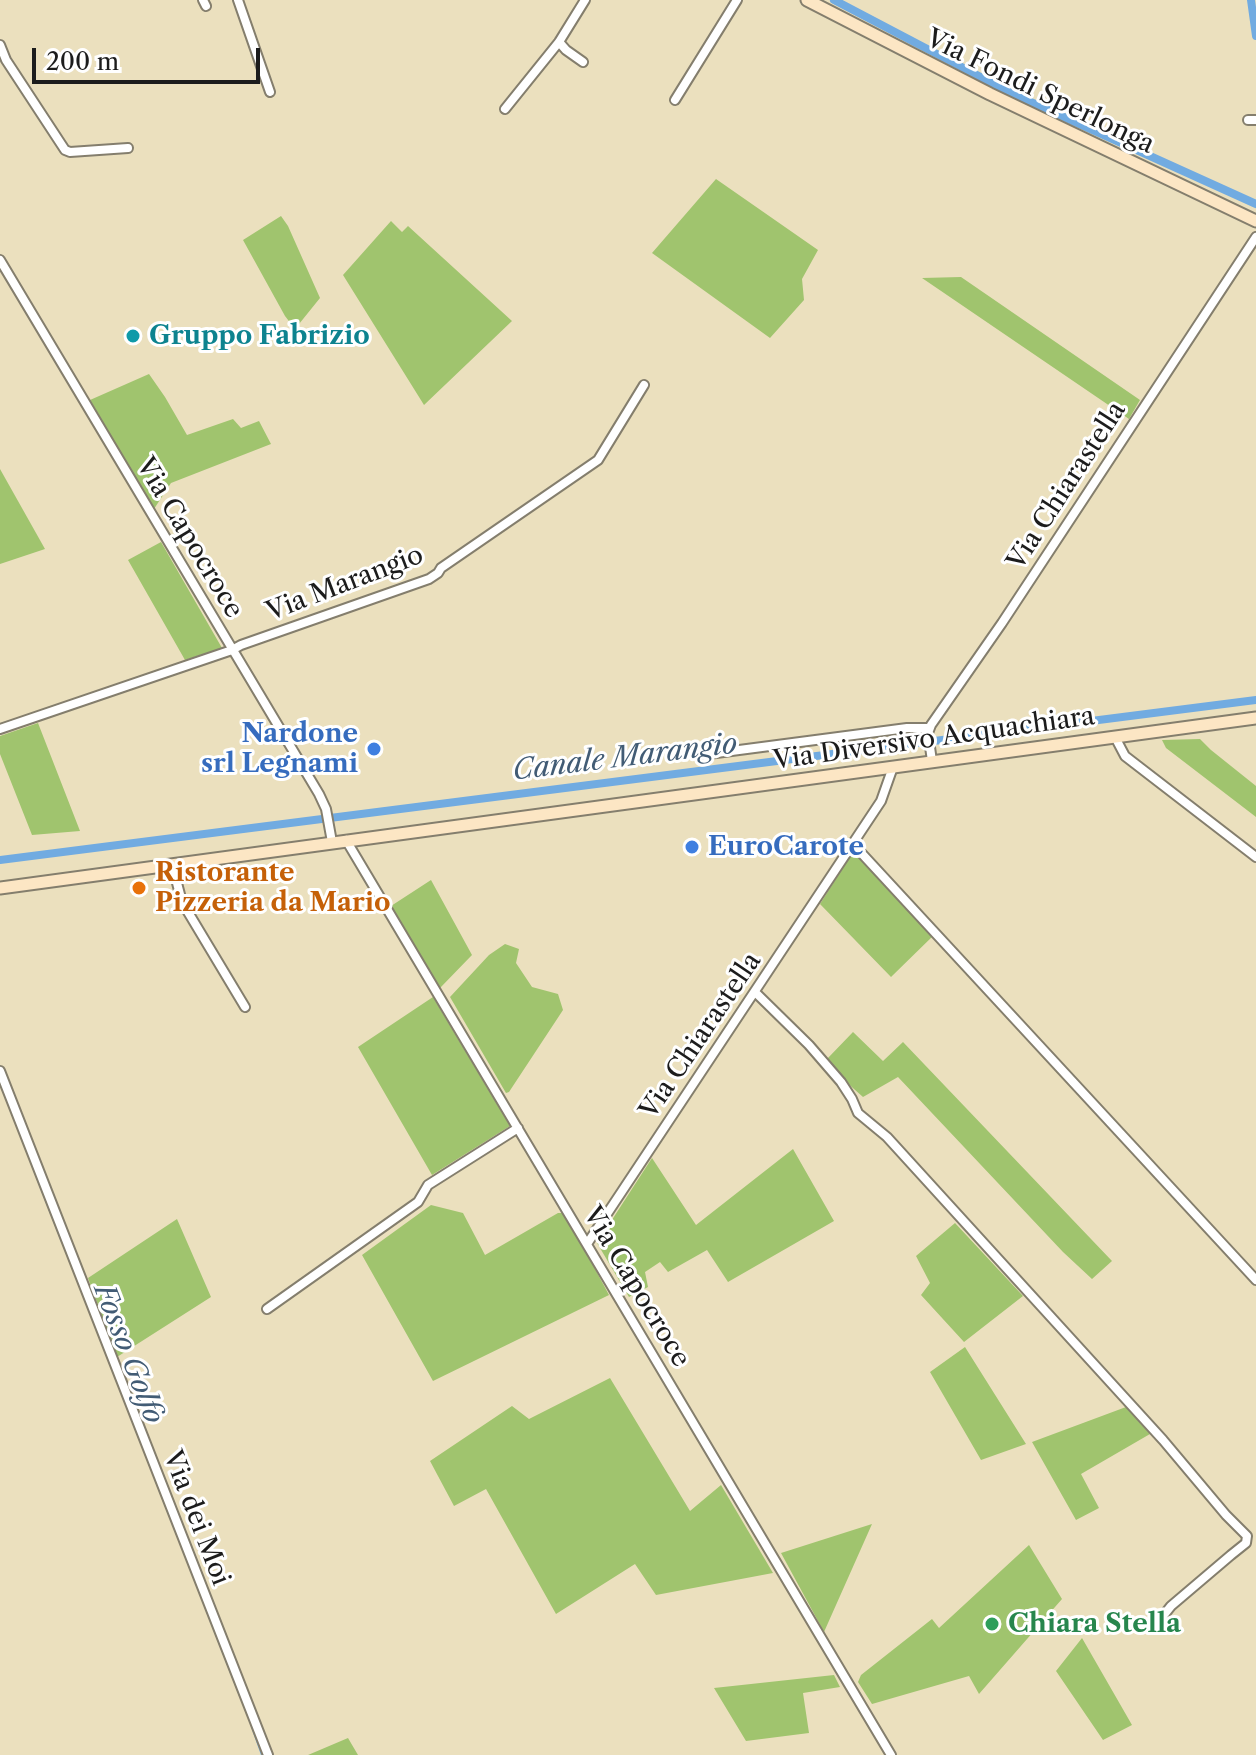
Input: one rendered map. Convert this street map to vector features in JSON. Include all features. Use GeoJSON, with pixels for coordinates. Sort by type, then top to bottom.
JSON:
{"type":"FeatureCollection","features":[{"type":"Feature","properties":{"kind":"main road","name":"Via Fondi Sperlonga"},"geometry":{"type":"LineString","coordinates":[[807,0],[990,94],[1256,221]]}},
{"type":"Feature","properties":{"kind":"main road","name":"Via Diversivo Acquachiara"},"geometry":{"type":"LineString","coordinates":[[0,888],[331,838],[346,840],[893,767],[931,756],[1115,737],[1256,718]]}},
{"type":"Feature","properties":{"kind":"street"},"geometry":{"type":"LineString","coordinates":[[238,0],[270,92]]}},
{"type":"Feature","properties":{"kind":"street"},"geometry":{"type":"LineString","coordinates":[[505,109],[559,42],[585,0]]}},
{"type":"Feature","properties":{"kind":"street"},"geometry":{"type":"LineString","coordinates":[[675,100],[737,0]]}},
{"type":"Feature","properties":{"kind":"street"},"geometry":{"type":"LineString","coordinates":[[559,42],[583,62]]}},
{"type":"Feature","properties":{"kind":"street"},"geometry":{"type":"LineString","coordinates":[[0,45],[6,60],[65,150],[128,148]]}},
{"type":"Feature","properties":{"kind":"street","name":"Via Chiarastella"},"geometry":{"type":"LineString","coordinates":[[928,731],[1256,237]]}},
{"type":"Feature","properties":{"kind":"street","name":"Via Capocroce"},"geometry":{"type":"LineString","coordinates":[[0,260],[326,809],[331,838]]}},
{"type":"Feature","properties":{"kind":"street","name":"Via Marangio"},"geometry":{"type":"LineString","coordinates":[[0,729],[429,579],[598,460],[644,385]]}},
{"type":"Feature","properties":{"kind":"street"},"geometry":{"type":"LineString","coordinates":[[701,755],[907,728],[928,731],[931,756]]}},
{"type":"Feature","properties":{"kind":"street"},"geometry":{"type":"LineString","coordinates":[[1115,737],[1125,756],[1256,857]]}},
{"type":"Feature","properties":{"kind":"street","name":"Via Chiarastella"},"geometry":{"type":"LineString","coordinates":[[587,1244],[881,801],[893,767]]}},
{"type":"Feature","properties":{"kind":"street","name":"Via Capocroce"},"geometry":{"type":"LineString","coordinates":[[346,840],[891,1755]]}},
{"type":"Feature","properties":{"kind":"street"},"geometry":{"type":"LineString","coordinates":[[853,844],[1256,1280]]}},
{"type":"Feature","properties":{"kind":"street"},"geometry":{"type":"LineString","coordinates":[[172,864],[182,902],[245,1007]]}},
{"type":"Feature","properties":{"kind":"street"},"geometry":{"type":"LineString","coordinates":[[755,992],[809,1045],[841,1082],[858,1113],[887,1137],[1247,1536],[1246,1543],[1163,1616]]}},
{"type":"Feature","properties":{"kind":"street","name":"Via dei Moi"},"geometry":{"type":"LineString","coordinates":[[0,1071],[268,1755]]}},
{"type":"Feature","properties":{"kind":"street"},"geometry":{"type":"LineString","coordinates":[[267,1309],[418,1202],[428,1185],[518,1128]]}},
{"type":"Feature","properties":{"kind":"green space"},"geometry":{"type":"Polygon","coordinates":[[[716,179],[818,250],[802,279],[804,300],[770,338],[652,253],[716,179]]]}},
{"type":"Feature","properties":{"kind":"green space"},"geometry":{"type":"Polygon","coordinates":[[[281,216],[320,298],[295,329],[243,240],[281,216]]]}},
{"type":"Feature","properties":{"kind":"green space"},"geometry":{"type":"Polygon","coordinates":[[[391,221],[402,232],[408,226],[512,321],[424,405],[343,275],[391,221]]]}},
{"type":"Feature","properties":{"kind":"green space"},"geometry":{"type":"Polygon","coordinates":[[[961,277],[1140,400],[1129,419],[922,278],[961,277]]]}},
{"type":"Feature","properties":{"kind":"green space"},"geometry":{"type":"Polygon","coordinates":[[[149,374],[187,435],[233,419],[241,428],[259,421],[271,444],[171,483],[154,509],[90,400],[149,374]]]}},
{"type":"Feature","properties":{"kind":"green space"},"geometry":{"type":"Polygon","coordinates":[[[0,469],[45,549],[0,564],[0,469]]]}},
{"type":"Feature","properties":{"kind":"green space"},"geometry":{"type":"Polygon","coordinates":[[[161,542],[222,648],[185,660],[128,560],[161,542]]]}},
{"type":"Feature","properties":{"kind":"green space"},"geometry":{"type":"Polygon","coordinates":[[[38,723],[80,831],[32,835],[0,754],[0,736],[38,723]]]}},
{"type":"Feature","properties":{"kind":"green space"},"geometry":{"type":"Polygon","coordinates":[[[1200,739],[1256,786],[1256,817],[1166,748],[1162,740],[1200,739]]]}},
{"type":"Feature","properties":{"kind":"green space"},"geometry":{"type":"Polygon","coordinates":[[[853,852],[858,853],[935,934],[891,977],[820,904],[853,852]]]}},
{"type":"Feature","properties":{"kind":"green space"},"geometry":{"type":"Polygon","coordinates":[[[431,880],[472,955],[440,988],[391,906],[431,880]]]}},
{"type":"Feature","properties":{"kind":"green space"},"geometry":{"type":"Polygon","coordinates":[[[505,944],[519,949],[516,963],[532,987],[558,994],[563,1010],[506,1093],[450,997],[489,955],[505,944]]]}},
{"type":"Feature","properties":{"kind":"green space"},"geometry":{"type":"Polygon","coordinates":[[[433,997],[510,1126],[432,1175],[358,1047],[433,997]]]}},
{"type":"Feature","properties":{"kind":"green space"},"geometry":{"type":"Polygon","coordinates":[[[853,1032],[883,1061],[903,1042],[1112,1261],[1092,1279],[898,1077],[863,1097],[827,1059],[853,1032]]]}},
{"type":"Feature","properties":{"kind":"green space"},"geometry":{"type":"Polygon","coordinates":[[[793,1149],[834,1221],[728,1282],[707,1250],[668,1272],[660,1262],[645,1272],[648,1287],[629,1297],[597,1243],[652,1158],[696,1225],[793,1149]]]}},
{"type":"Feature","properties":{"kind":"green space"},"geometry":{"type":"Polygon","coordinates":[[[431,1205],[463,1213],[485,1255],[558,1213],[565,1213],[609,1295],[433,1381],[362,1255],[431,1205]]]}},
{"type":"Feature","properties":{"kind":"green space"},"geometry":{"type":"Polygon","coordinates":[[[177,1219],[211,1297],[117,1357],[88,1278],[177,1219]]]}},
{"type":"Feature","properties":{"kind":"green space"},"geometry":{"type":"Polygon","coordinates":[[[955,1223],[1023,1296],[964,1342],[921,1295],[930,1283],[916,1256],[955,1223]]]}},
{"type":"Feature","properties":{"kind":"green space"},"geometry":{"type":"Polygon","coordinates":[[[965,1347],[1026,1444],[981,1460],[930,1372],[965,1347]]]}},
{"type":"Feature","properties":{"kind":"green space"},"geometry":{"type":"Polygon","coordinates":[[[610,1378],[690,1511],[721,1485],[773,1573],[656,1595],[635,1564],[556,1614],[486,1489],[454,1506],[430,1461],[512,1406],[529,1419],[610,1378]]]}},
{"type":"Feature","properties":{"kind":"green space"},"geometry":{"type":"Polygon","coordinates":[[[1126,1407],[1150,1434],[1081,1474],[1099,1508],[1076,1520],[1032,1442],[1126,1407]]]}},
{"type":"Feature","properties":{"kind":"green space"},"geometry":{"type":"Polygon","coordinates":[[[872,1524],[824,1632],[781,1553],[872,1524]]]}},
{"type":"Feature","properties":{"kind":"green space","name":"Chiara Stella"},"geometry":{"type":"Polygon","coordinates":[[[1029,1545],[1062,1599],[979,1694],[969,1676],[872,1704],[858,1682],[861,1675],[932,1619],[939,1628],[1029,1545]]]}},
{"type":"Feature","properties":{"kind":"green space"},"geometry":{"type":"Polygon","coordinates":[[[1082,1638],[1132,1725],[1103,1740],[1056,1671],[1082,1638]]]}},
{"type":"Feature","properties":{"kind":"green space"},"geometry":{"type":"Polygon","coordinates":[[[834,1675],[840,1687],[803,1693],[809,1733],[746,1741],[714,1688],[834,1675]]]}},
{"type":"Feature","properties":{"kind":"green space"},"geometry":{"type":"Polygon","coordinates":[[[348,1738],[358,1755],[308,1755],[348,1738]]]}},
{"type":"Feature","properties":{"kind":"waterway"},"geometry":{"type":"LineString","coordinates":[[834,0],[1013,94],[1256,204]]}},
{"type":"Feature","properties":{"kind":"waterway"},"geometry":{"type":"LineString","coordinates":[[1251,0],[1256,36]]}},
{"type":"Feature","properties":{"kind":"waterway","name":"Canale Marangio"},"geometry":{"type":"LineString","coordinates":[[0,860],[1256,700]]}},
{"type":"Feature","properties":{"kind":"waterway","name":"Fosso Golfo"},"geometry":{"type":"LineString","coordinates":[[32,1165],[62,1242]]}},
{"type":"Feature","properties":{"kind":"waterway","name":"Fosso Golfo"},"geometry":{"type":"LineString","coordinates":[[134,1425],[153,1473]]}},
{"type":"Feature","properties":{"kind":"waterway","name":"Fosso Golfo"},"geometry":{"type":"LineString","coordinates":[[155,1479],[204,1603]]}},
{"type":"Feature","properties":{"kind":"waterway","name":"Fosso Golfo"},"geometry":{"type":"LineString","coordinates":[[206,1609],[240,1696]]}},
{"type":"Feature","properties":{"kind":"waterway","name":"Fosso Golfo"},"geometry":{"type":"LineString","coordinates":[[251,1724],[262,1755]]}},
{"type":"Feature","properties":{"kind":"place","name":"Gruppo Fabrizio"},"geometry":{"type":"Point","coordinates":[133,336]}},
{"type":"Feature","properties":{"kind":"place","name":"Nardone srl Legnami"},"geometry":{"type":"Point","coordinates":[374,749]}},
{"type":"Feature","properties":{"kind":"place","name":"EuroCarote"},"geometry":{"type":"Point","coordinates":[692,847]}},
{"type":"Feature","properties":{"kind":"place","name":"Ristorante Pizzeria da Mario"},"geometry":{"type":"Point","coordinates":[139,888]}},
{"type":"Feature","properties":{"kind":"place","name":"Chiara Stella"},"geometry":{"type":"Point","coordinates":[992,1624]}}]}
